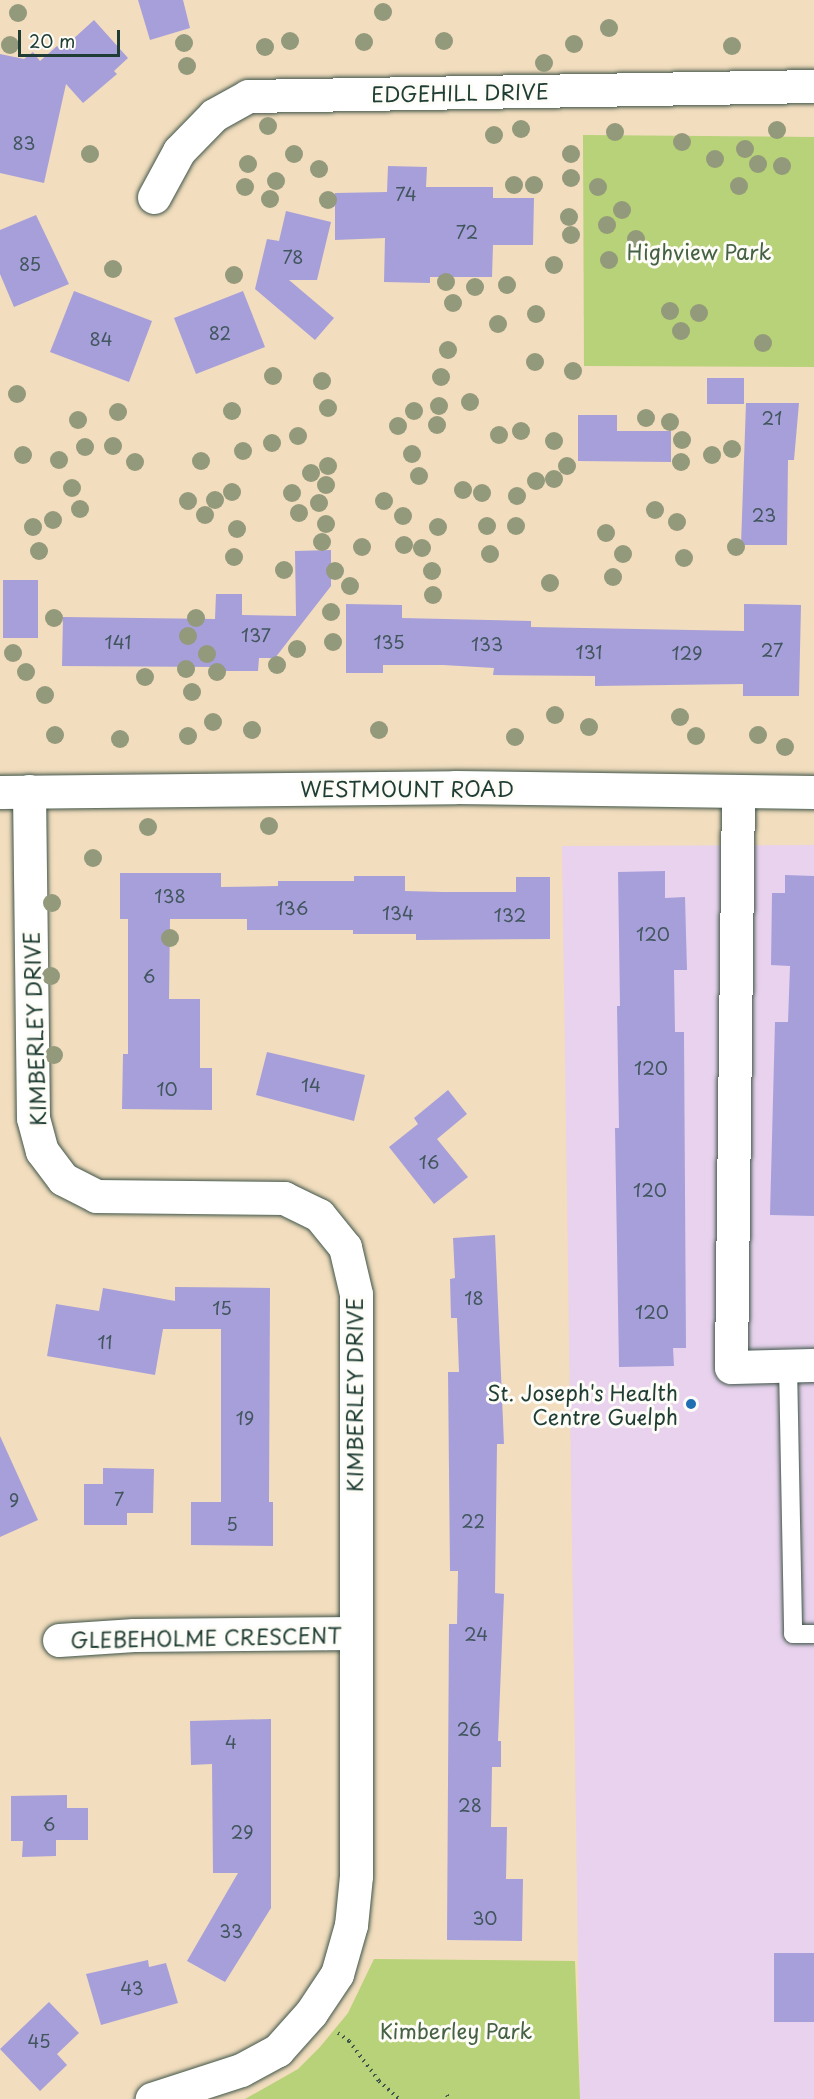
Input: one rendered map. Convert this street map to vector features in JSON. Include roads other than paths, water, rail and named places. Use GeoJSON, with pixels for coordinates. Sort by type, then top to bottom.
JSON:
{"type":"FeatureCollection","features":[{"type":"Feature","properties":{"kind":"street","name":"EDGEHILL DRIVE"},"geometry":{"type":"LineString","coordinates":[[154,197],[179,151],[214,115],[248,96],[814,86]]}},
{"type":"Feature","properties":{"kind":"street","name":"WESTMOUNT ROAD"},"geometry":{"type":"LineString","coordinates":[[14,791],[455,787],[814,792]]}},
{"type":"Feature","properties":{"kind":"street"},"geometry":{"type":"LineString","coordinates":[[738,790],[731,1367],[801,1365]]}},
{"type":"Feature","properties":{"kind":"street","name":"KIMBERLEY DRIVE"},"geometry":{"type":"LineString","coordinates":[[14,791],[33,1118],[42,1151],[63,1179],[96,1196],[284,1198],[319,1215],[345,1247],[356,1294],[354,1633],[356,1876],[351,1925],[337,1974],[311,2013],[278,2050],[241,2070],[152,2099]]}},
{"type":"Feature","properties":{"kind":"street","name":"GLEBEHOLME CRESCENT"},"geometry":{"type":"LineString","coordinates":[[59,1640],[134,1635],[354,1633]]}},
{"type":"Feature","properties":{"kind":"lane"},"geometry":{"type":"LineString","coordinates":[[801,1365],[793,1634],[814,1634]]}},
{"type":"Feature","properties":{"kind":"place","name":"St. Joseph's Health Centre Guelph"},"geometry":{"type":"Point","coordinates":[691,1404]}},
{"type":"Feature","properties":{"kind":"park label","name":"Highview Park"},"geometry":{"type":"Point","coordinates":[699,251]}},
{"type":"Feature","properties":{"kind":"park label","name":"Kimberley Park"},"geometry":{"type":"Point","coordinates":[456,2030]}}]}
